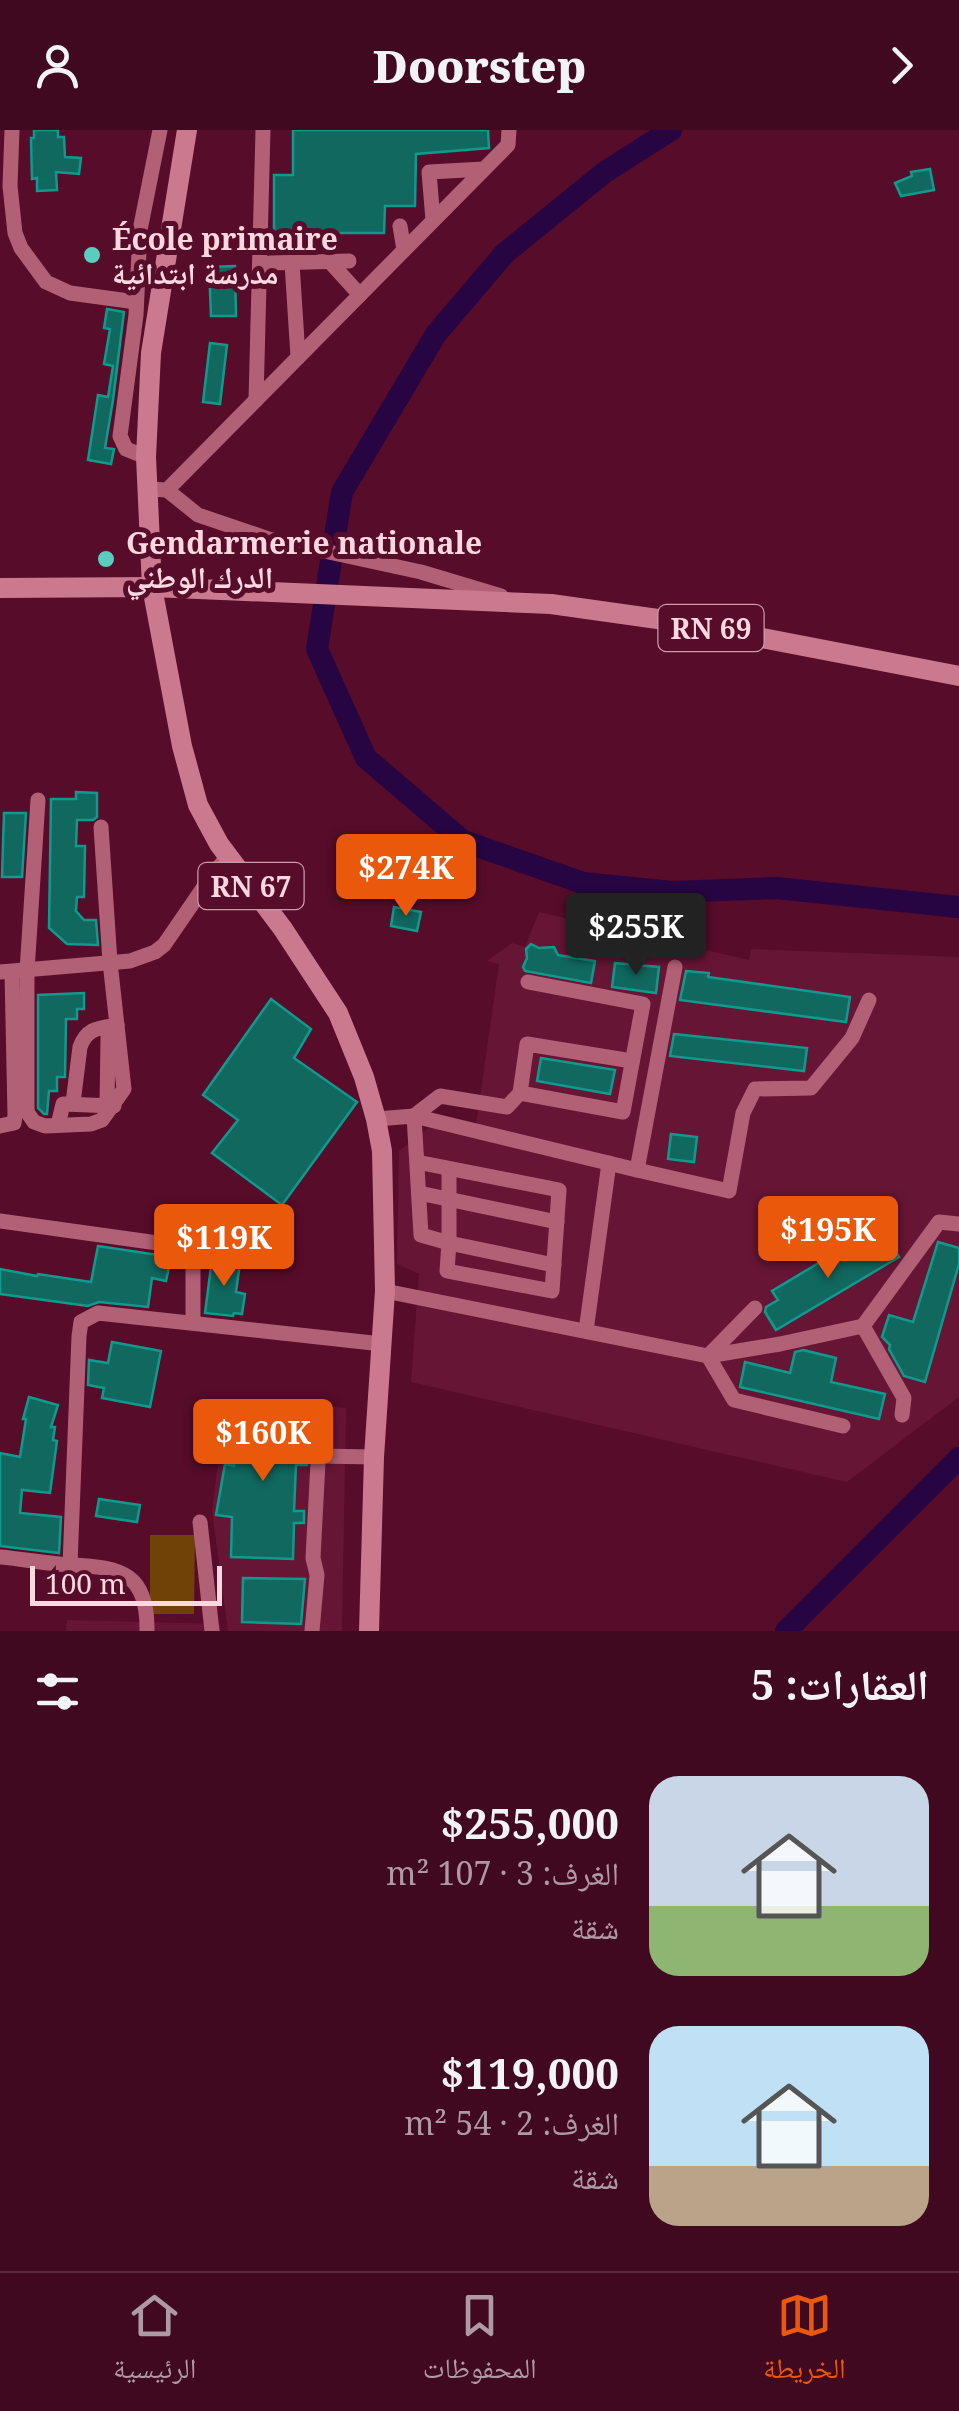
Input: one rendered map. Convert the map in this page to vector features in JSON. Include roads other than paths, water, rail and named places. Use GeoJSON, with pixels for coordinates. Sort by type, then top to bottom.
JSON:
{"type":"FeatureCollection","features":[{"type":"Feature","properties":{"kind":"main road","name":"RN 67"},"geometry":{"type":"LineString","coordinates":[[187,130],[151,353],[146,457],[157,490],[152,588],[182,746],[198,805],[228,856],[283,928],[338,1013],[376,1119],[382,1151],[384,1291],[369,1631]]}},
{"type":"Feature","properties":{"kind":"main road","name":"RN 69"},"geometry":{"type":"LineString","coordinates":[[0,588],[152,588],[551,604],[679,622],[959,676]]}},
{"type":"Feature","properties":{"kind":"street"},"geometry":{"type":"LineString","coordinates":[[12,130],[5,186],[21,248],[46,282],[70,293],[136,302]]}},
{"type":"Feature","properties":{"kind":"street"},"geometry":{"type":"LineString","coordinates":[[146,457],[126,449],[120,436],[140,230],[160,130]]}},
{"type":"Feature","properties":{"kind":"street"},"geometry":{"type":"LineString","coordinates":[[256,400],[263,130]]}},
{"type":"Feature","properties":{"kind":"street"},"geometry":{"type":"LineString","coordinates":[[509,130],[508,145],[256,400],[157,490],[198,515],[270,538],[421,572],[524,603]]}},
{"type":"Feature","properties":{"kind":"street"},"geometry":{"type":"LineString","coordinates":[[433,220],[429,172],[484,169]]}},
{"type":"Feature","properties":{"kind":"street"},"geometry":{"type":"LineString","coordinates":[[400,226],[404,250]]}},
{"type":"Feature","properties":{"kind":"street"},"geometry":{"type":"LineString","coordinates":[[330,262],[360,295]]}},
{"type":"Feature","properties":{"kind":"street"},"geometry":{"type":"LineString","coordinates":[[270,264],[349,262]]}},
{"type":"Feature","properties":{"kind":"street"},"geometry":{"type":"LineString","coordinates":[[292,263],[298,357]]}},
{"type":"Feature","properties":{"kind":"street"},"geometry":{"type":"LineString","coordinates":[[0,1126],[14,1122],[15,1115],[13,972],[38,800]]}},
{"type":"Feature","properties":{"kind":"street"},"geometry":{"type":"LineString","coordinates":[[13,972],[27,1112],[34,1122],[46,1126],[102,1120],[110,1105],[108,1037],[115,1025],[102,827]]}},
{"type":"Feature","properties":{"kind":"street"},"geometry":{"type":"LineString","coordinates":[[13,972],[145,957],[164,945],[228,856]]}},
{"type":"Feature","properties":{"kind":"street"},"geometry":{"type":"LineString","coordinates":[[636,1170],[674,967]]}},
{"type":"Feature","properties":{"kind":"street"},"geometry":{"type":"LineString","coordinates":[[520,1093],[623,1112],[643,1004],[528,982]]}},
{"type":"Feature","properties":{"kind":"street"},"geometry":{"type":"LineString","coordinates":[[376,1119],[414,1116],[729,1192],[743,1113],[755,1090],[811,1088],[852,1038],[869,1000]]}},
{"type":"Feature","properties":{"kind":"street"},"geometry":{"type":"LineString","coordinates":[[73,1104],[83,1039],[89,1031],[115,1025]]}},
{"type":"Feature","properties":{"kind":"street"},"geometry":{"type":"LineString","coordinates":[[414,1116],[440,1096],[507,1106],[520,1093],[528,1044],[632,1061]]}},
{"type":"Feature","properties":{"kind":"street"},"geometry":{"type":"LineString","coordinates":[[58,1125],[62,1104],[110,1105]]}},
{"type":"Feature","properties":{"kind":"street"},"geometry":{"type":"LineString","coordinates":[[414,1116],[421,1235],[554,1265]]}},
{"type":"Feature","properties":{"kind":"street"},"geometry":{"type":"LineString","coordinates":[[417,1162],[449,1168],[559,1190],[552,1291],[447,1271],[449,1168]]}},
{"type":"Feature","properties":{"kind":"street"},"geometry":{"type":"LineString","coordinates":[[586,1331],[609,1163]]}},
{"type":"Feature","properties":{"kind":"street"},"geometry":{"type":"LineString","coordinates":[[418,1193],[557,1222]]}},
{"type":"Feature","properties":{"kind":"street"},"geometry":{"type":"LineString","coordinates":[[0,1221],[180,1246],[189,1251],[193,1260],[194,1324]]}},
{"type":"Feature","properties":{"kind":"street"},"geometry":{"type":"LineString","coordinates":[[384,1291],[708,1356],[863,1326],[940,1222],[959,1224]]}},
{"type":"Feature","properties":{"kind":"street"},"geometry":{"type":"LineString","coordinates":[[708,1356],[755,1308]]}},
{"type":"Feature","properties":{"kind":"street"},"geometry":{"type":"LineString","coordinates":[[70,1565],[81,1322],[98,1313],[382,1344]]}},
{"type":"Feature","properties":{"kind":"street"},"geometry":{"type":"LineString","coordinates":[[863,1326],[904,1398],[902,1415]]}},
{"type":"Feature","properties":{"kind":"street"},"geometry":{"type":"LineString","coordinates":[[708,1356],[734,1400],[843,1426]]}},
{"type":"Feature","properties":{"kind":"street"},"geometry":{"type":"LineString","coordinates":[[312,1631],[320,1424]]}},
{"type":"Feature","properties":{"kind":"street"},"geometry":{"type":"LineString","coordinates":[[318,1456],[374,1457]]}},
{"type":"Feature","properties":{"kind":"street"},"geometry":{"type":"LineString","coordinates":[[200,1522],[212,1631]]}},
{"type":"Feature","properties":{"kind":"street"},"geometry":{"type":"LineString","coordinates":[[0,1557],[102,1566],[134,1581],[142,1592],[148,1631]]}},
{"type":"Feature","properties":{"kind":"waterway"},"geometry":{"type":"LineString","coordinates":[[671,130],[605,172],[505,253],[436,334],[342,492],[317,649],[366,758],[463,841],[583,883],[673,892],[776,888],[959,907]]}},
{"type":"Feature","properties":{"kind":"waterway"},"geometry":{"type":"LineString","coordinates":[[786,1631],[959,1458]]}},
{"type":"Feature","properties":{"kind":"place","name":"École primaire مدرسة ابتدائية"},"geometry":{"type":"Point","coordinates":[92,255]}},
{"type":"Feature","properties":{"kind":"place","name":"Gendarmerie nationale الدرك الوطني"},"geometry":{"type":"Point","coordinates":[106,559]}}]}
